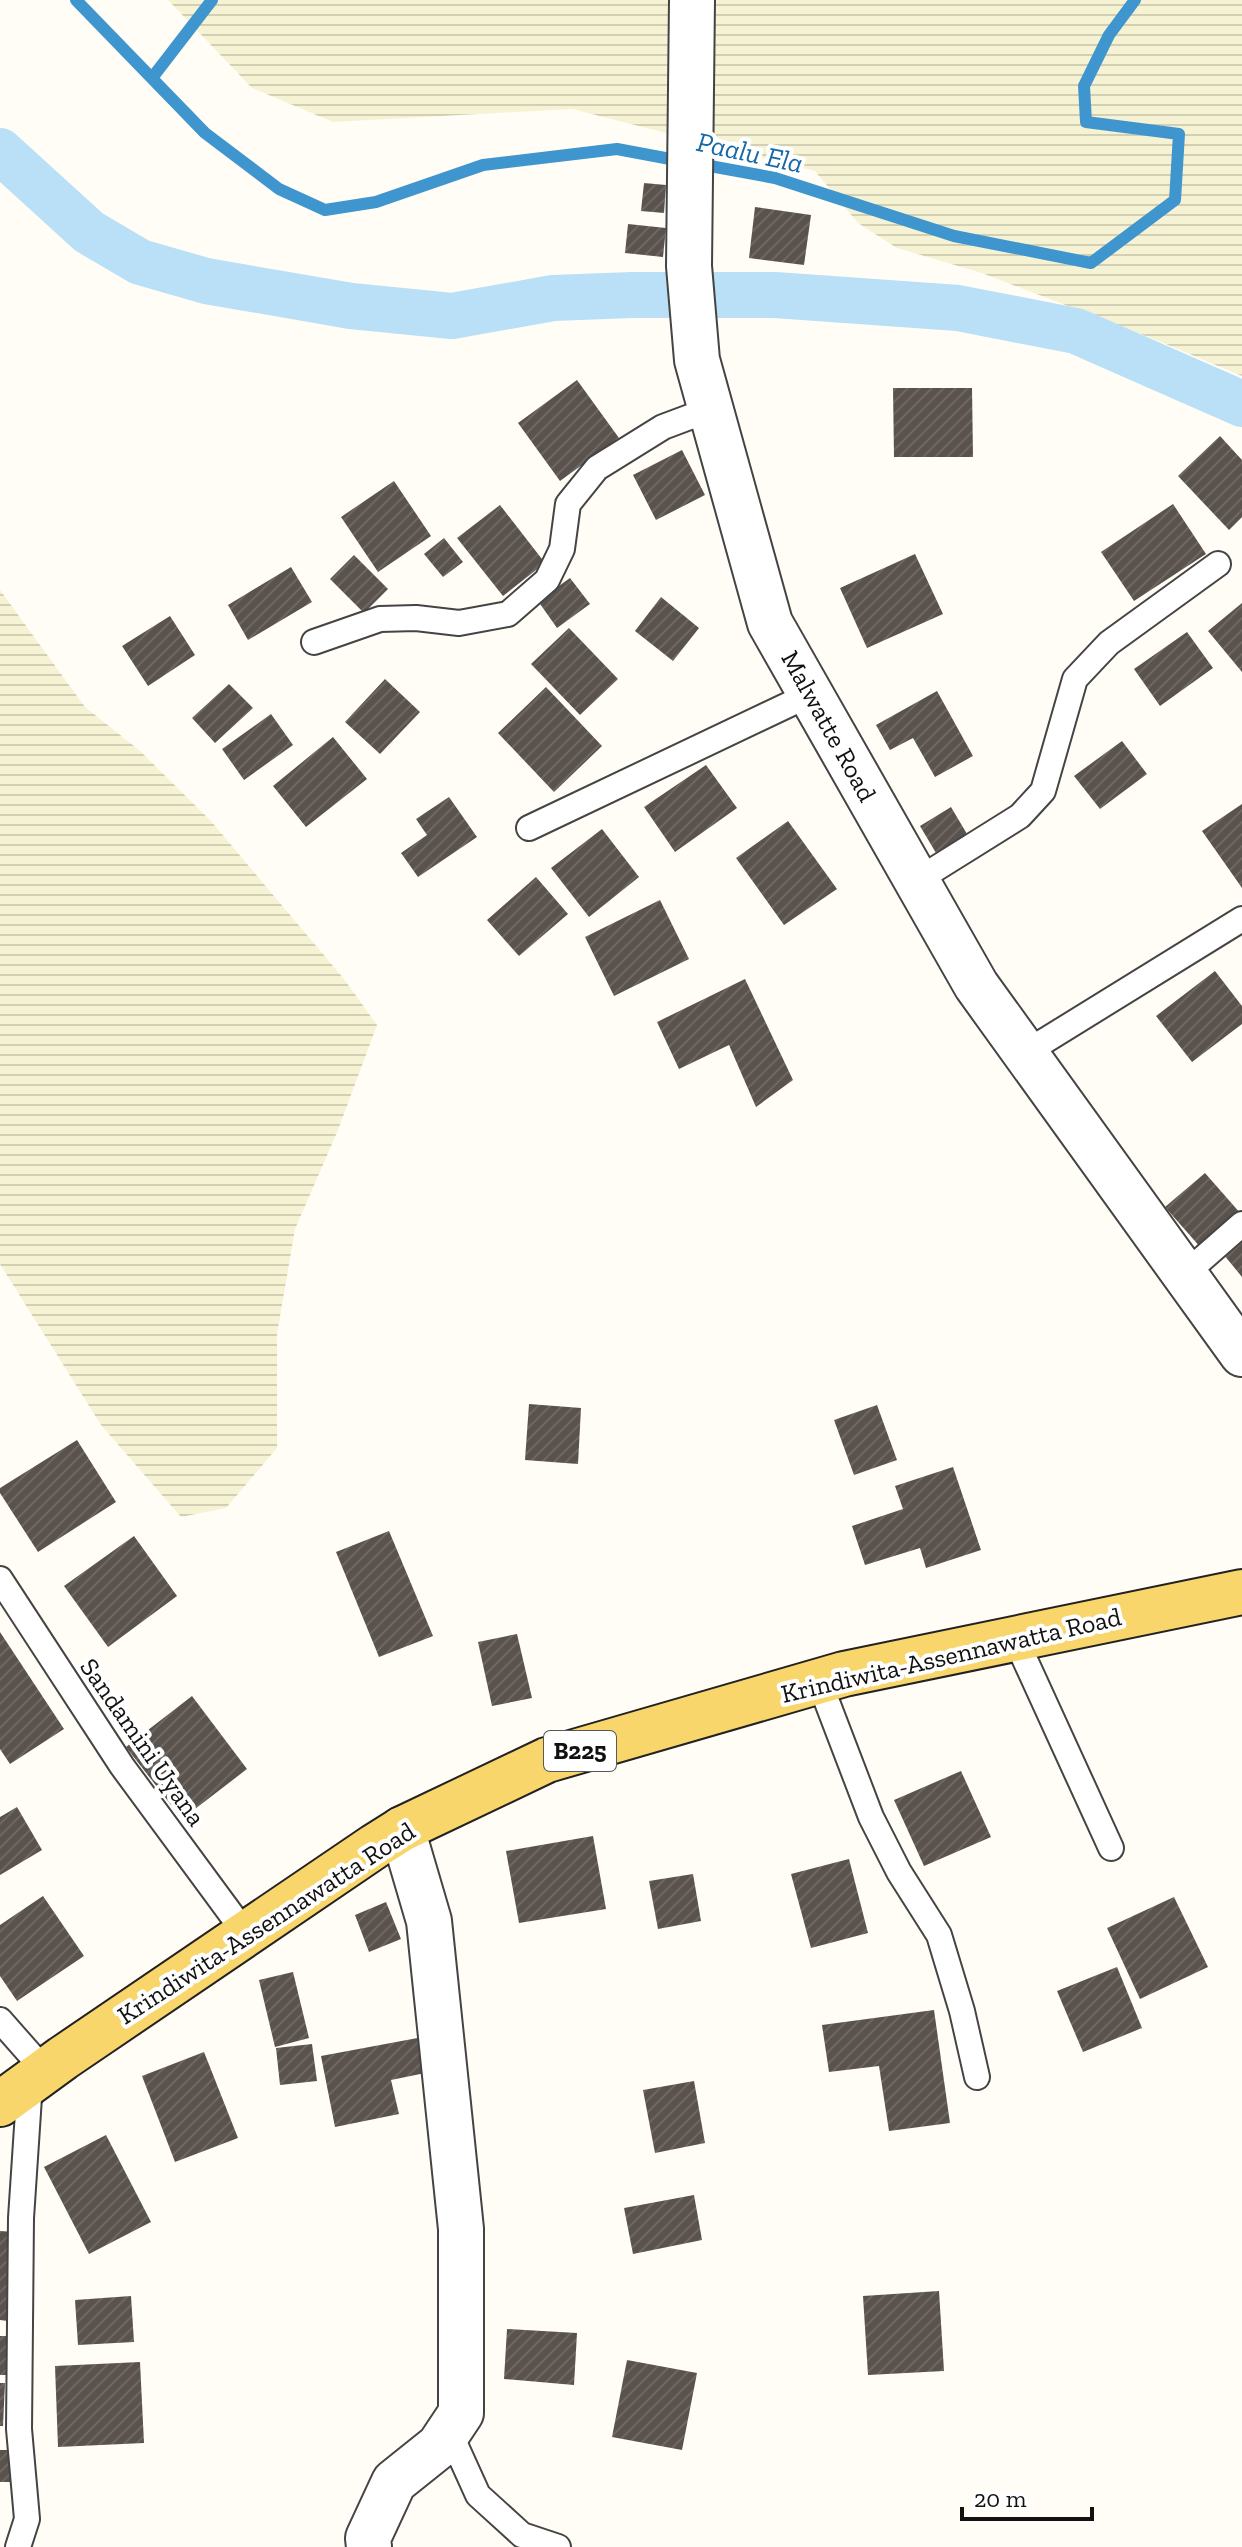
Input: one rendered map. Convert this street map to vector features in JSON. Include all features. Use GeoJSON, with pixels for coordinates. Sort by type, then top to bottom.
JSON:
{"type":"FeatureCollection","features":[{"type":"Feature","properties":{"kind":"main road","name":"Krindiwita-Assennawatta Road"},"geometry":{"type":"LineString","coordinates":[[25,2086],[245,1933],[402,1829],[547,1760],[819,1681],[1242,1592]]}},
{"type":"Feature","properties":{"kind":"street","name":"Malwatte Road"},"geometry":{"type":"LineString","coordinates":[[692,0],[689,266],[697,360],[770,623],[976,985],[1242,1354]]}},
{"type":"Feature","properties":{"kind":"street"},"geometry":{"type":"LineString","coordinates":[[369,2547],[368,2538],[394,2482],[439,2446],[461,2413],[461,2229],[429,1921],[402,1829]]}},
{"type":"Feature","properties":{"kind":"lane"},"geometry":{"type":"LineString","coordinates":[[314,642],[380,619],[416,618],[459,623],[508,614],[547,580],[562,549],[568,504],[597,468],[663,427],[711,409]]}},
{"type":"Feature","properties":{"kind":"lane"},"geometry":{"type":"LineString","coordinates":[[916,881],[1020,816],[1043,791],[1075,679],[1109,643],[1218,564]]}},
{"type":"Feature","properties":{"kind":"lane"},"geometry":{"type":"LineString","coordinates":[[529,828],[659,769],[811,694]]}},
{"type":"Feature","properties":{"kind":"lane"},"geometry":{"type":"LineString","coordinates":[[1025,1053],[1242,919]]}},
{"type":"Feature","properties":{"kind":"lane"},"geometry":{"type":"LineString","coordinates":[[1185,1274],[1242,1224]]}},
{"type":"Feature","properties":{"kind":"lane","name":"Sandamini Uyana"},"geometry":{"type":"LineString","coordinates":[[0,1579],[122,1766],[245,1933]]}},
{"type":"Feature","properties":{"kind":"lane"},"geometry":{"type":"LineString","coordinates":[[1015,1638],[1111,1848]]}},
{"type":"Feature","properties":{"kind":"lane"},"geometry":{"type":"LineString","coordinates":[[819,1681],[871,1817],[899,1872],[939,1935],[962,2011],[977,2077]]}},
{"type":"Feature","properties":{"kind":"lane"},"geometry":{"type":"LineString","coordinates":[[0,2020],[25,2086],[19,2429],[27,2519],[18,2547]]}},
{"type":"Feature","properties":{"kind":"lane"},"geometry":{"type":"LineString","coordinates":[[449,2431],[478,2495],[522,2535],[558,2547]]}},
{"type":"Feature","properties":{"kind":"shaded area"},"geometry":{"type":"Polygon","coordinates":[[[168,0],[1242,0],[1242,376],[982,273],[897,248],[858,223],[815,171],[572,109],[333,122],[252,88],[168,0]]]}},
{"type":"Feature","properties":{"kind":"shaded area"},"geometry":{"type":"Polygon","coordinates":[[[0,590],[85,707],[139,750],[210,820],[344,979],[377,1025],[338,1130],[295,1229],[277,1334],[277,1448],[226,1508],[181,1517],[101,1425],[0,1264],[0,590]]]}},
{"type":"Feature","properties":{"kind":"building"},"geometry":{"type":"Polygon","coordinates":[[[644,183],[666,185],[664,213],[641,211],[644,183]]]}},
{"type":"Feature","properties":{"kind":"building"},"geometry":{"type":"Polygon","coordinates":[[[755,207],[811,215],[804,265],[749,258],[755,207]]]}},
{"type":"Feature","properties":{"kind":"building"},"geometry":{"type":"Polygon","coordinates":[[[628,224],[666,228],[663,257],[625,253],[628,224]]]}},
{"type":"Feature","properties":{"kind":"building"},"geometry":{"type":"Polygon","coordinates":[[[577,380],[619,438],[560,481],[518,423],[577,380]]]}},
{"type":"Feature","properties":{"kind":"building"},"geometry":{"type":"Polygon","coordinates":[[[893,388],[972,388],[973,457],[894,457],[893,388]]]}},
{"type":"Feature","properties":{"kind":"building"},"geometry":{"type":"Polygon","coordinates":[[[1220,436],[1242,460],[1242,517],[1229,530],[1178,476],[1220,436]]]}},
{"type":"Feature","properties":{"kind":"building"},"geometry":{"type":"Polygon","coordinates":[[[682,450],[705,495],[656,520],[633,475],[682,450]]]}},
{"type":"Feature","properties":{"kind":"building"},"geometry":{"type":"Polygon","coordinates":[[[394,481],[431,536],[378,572],[341,517],[394,481]]]}},
{"type":"Feature","properties":{"kind":"building"},"geometry":{"type":"Polygon","coordinates":[[[1173,504],[1206,554],[1134,601],[1101,552],[1173,504]]]}},
{"type":"Feature","properties":{"kind":"building"},"geometry":{"type":"Polygon","coordinates":[[[500,505],[545,563],[503,596],[457,538],[500,505]]]}},
{"type":"Feature","properties":{"kind":"building"},"geometry":{"type":"Polygon","coordinates":[[[444,538],[463,562],[443,577],[424,554],[444,538]]]}},
{"type":"Feature","properties":{"kind":"building"},"geometry":{"type":"Polygon","coordinates":[[[915,554],[943,614],[867,648],[840,588],[915,554]]]}},
{"type":"Feature","properties":{"kind":"building"},"geometry":{"type":"Polygon","coordinates":[[[354,555],[388,589],[364,613],[330,579],[354,555]]]}},
{"type":"Feature","properties":{"kind":"building"},"geometry":{"type":"Polygon","coordinates":[[[291,567],[312,602],[248,640],[228,605],[291,567]]]}},
{"type":"Feature","properties":{"kind":"building"},"geometry":{"type":"Polygon","coordinates":[[[570,578],[590,604],[557,628],[538,601],[570,578]]]}},
{"type":"Feature","properties":{"kind":"building"},"geometry":{"type":"Polygon","coordinates":[[[661,597],[699,628],[673,661],[635,631],[661,597]]]}},
{"type":"Feature","properties":{"kind":"building"},"geometry":{"type":"Polygon","coordinates":[[[1242,603],[1242,672],[1208,631],[1242,603]]]}},
{"type":"Feature","properties":{"kind":"building"},"geometry":{"type":"Polygon","coordinates":[[[170,616],[195,655],[148,686],[122,646],[170,616]]]}},
{"type":"Feature","properties":{"kind":"building"},"geometry":{"type":"Polygon","coordinates":[[[569,628],[618,679],[580,715],[531,664],[569,628]]]}},
{"type":"Feature","properties":{"kind":"building"},"geometry":{"type":"Polygon","coordinates":[[[1187,632],[1213,668],[1160,706],[1134,669],[1187,632]]]}},
{"type":"Feature","properties":{"kind":"building"},"geometry":{"type":"Polygon","coordinates":[[[385,679],[420,712],[380,754],[345,722],[385,679]]]}},
{"type":"Feature","properties":{"kind":"building"},"geometry":{"type":"Polygon","coordinates":[[[229,684],[253,708],[215,743],[192,718],[229,684]]]}},
{"type":"Feature","properties":{"kind":"building"},"geometry":{"type":"Polygon","coordinates":[[[546,687],[602,746],[554,792],[498,733],[546,687]]]}},
{"type":"Feature","properties":{"kind":"building"},"geometry":{"type":"Polygon","coordinates":[[[937,691],[973,756],[935,777],[913,738],[890,750],[876,725],[937,691]]]}},
{"type":"Feature","properties":{"kind":"building"},"geometry":{"type":"Polygon","coordinates":[[[271,714],[293,745],[244,780],[222,749],[271,714]]]}},
{"type":"Feature","properties":{"kind":"building"},"geometry":{"type":"Polygon","coordinates":[[[333,737],[367,779],[306,827],[273,786],[333,737]]]}},
{"type":"Feature","properties":{"kind":"building"},"geometry":{"type":"Polygon","coordinates":[[[1122,741],[1147,774],[1100,809],[1074,776],[1122,741]]]}},
{"type":"Feature","properties":{"kind":"building"},"geometry":{"type":"Polygon","coordinates":[[[706,765],[737,808],[675,852],[644,807],[706,765]]]}},
{"type":"Feature","properties":{"kind":"building"},"geometry":{"type":"Polygon","coordinates":[[[449,797],[477,837],[418,877],[401,853],[427,835],[416,819],[449,797]]]}},
{"type":"Feature","properties":{"kind":"building"},"geometry":{"type":"Polygon","coordinates":[[[1242,804],[1242,888],[1202,831],[1242,804]]]}},
{"type":"Feature","properties":{"kind":"building"},"geometry":{"type":"Polygon","coordinates":[[[951,807],[967,834],[936,853],[920,826],[951,807]]]}},
{"type":"Feature","properties":{"kind":"building"},"geometry":{"type":"Polygon","coordinates":[[[788,821],[837,889],[784,925],[736,858],[788,821]]]}},
{"type":"Feature","properties":{"kind":"building"},"geometry":{"type":"Polygon","coordinates":[[[602,829],[639,877],[589,917],[551,868],[602,829]]]}},
{"type":"Feature","properties":{"kind":"building"},"geometry":{"type":"Polygon","coordinates":[[[536,877],[568,914],[519,956],[487,920],[536,877]]]}},
{"type":"Feature","properties":{"kind":"building"},"geometry":{"type":"Polygon","coordinates":[[[660,900],[689,959],[614,996],[585,937],[660,900]]]}},
{"type":"Feature","properties":{"kind":"building"},"geometry":{"type":"Polygon","coordinates":[[[1215,971],[1242,1006],[1242,1024],[1192,1062],[1156,1016],[1215,971]]]}},
{"type":"Feature","properties":{"kind":"building"},"geometry":{"type":"Polygon","coordinates":[[[745,979],[793,1080],[756,1107],[729,1045],[679,1069],[657,1022],[745,979]]]}},
{"type":"Feature","properties":{"kind":"building"},"geometry":{"type":"Polygon","coordinates":[[[1205,1173],[1241,1214],[1201,1248],[1165,1207],[1205,1173]]]}},
{"type":"Feature","properties":{"kind":"building"},"geometry":{"type":"Polygon","coordinates":[[[1242,1241],[1242,1277],[1224,1255],[1242,1241]]]}},
{"type":"Feature","properties":{"kind":"building"},"geometry":{"type":"Polygon","coordinates":[[[529,1404],[581,1408],[578,1464],[525,1460],[529,1404]]]}},
{"type":"Feature","properties":{"kind":"building"},"geometry":{"type":"Polygon","coordinates":[[[877,1405],[897,1460],[854,1475],[834,1420],[877,1405]]]}},
{"type":"Feature","properties":{"kind":"building"},"geometry":{"type":"Polygon","coordinates":[[[77,1440],[116,1502],[38,1552],[0,1493],[0,1488],[77,1440]]]}},
{"type":"Feature","properties":{"kind":"building"},"geometry":{"type":"Polygon","coordinates":[[[953,1467],[981,1550],[926,1568],[920,1548],[865,1565],[852,1526],[903,1509],[895,1486],[953,1467]]]}},
{"type":"Feature","properties":{"kind":"building"},"geometry":{"type":"Polygon","coordinates":[[[389,1531],[433,1636],[379,1657],[336,1552],[389,1531]]]}},
{"type":"Feature","properties":{"kind":"building"},"geometry":{"type":"Polygon","coordinates":[[[134,1536],[177,1596],[108,1647],[64,1586],[134,1536]]]}},
{"type":"Feature","properties":{"kind":"building"},"geometry":{"type":"Polygon","coordinates":[[[0,1632],[64,1729],[10,1764],[0,1749],[0,1632]]]}},
{"type":"Feature","properties":{"kind":"building"},"geometry":{"type":"Polygon","coordinates":[[[517,1634],[532,1698],[492,1706],[478,1642],[517,1634]]]}},
{"type":"Feature","properties":{"kind":"building"},"geometry":{"type":"Polygon","coordinates":[[[192,1696],[247,1769],[182,1819],[126,1747],[192,1696]]]}},
{"type":"Feature","properties":{"kind":"building"},"geometry":{"type":"Polygon","coordinates":[[[961,1771],[991,1837],[924,1866],[894,1800],[961,1771]]]}},
{"type":"Feature","properties":{"kind":"building"},"geometry":{"type":"Polygon","coordinates":[[[17,1807],[42,1850],[0,1875],[0,1817],[17,1807]]]}},
{"type":"Feature","properties":{"kind":"building"},"geometry":{"type":"Polygon","coordinates":[[[593,1836],[606,1909],[519,1923],[506,1851],[593,1836]]]}},
{"type":"Feature","properties":{"kind":"building"},"geometry":{"type":"Polygon","coordinates":[[[849,1859],[868,1933],[811,1948],[791,1874],[849,1859]]]}},
{"type":"Feature","properties":{"kind":"building"},"geometry":{"type":"Polygon","coordinates":[[[693,1874],[701,1921],[658,1929],[649,1881],[693,1874]]]}},
{"type":"Feature","properties":{"kind":"building"},"geometry":{"type":"Polygon","coordinates":[[[43,1896],[84,1956],[17,2001],[0,1976],[0,1925],[43,1896]]]}},
{"type":"Feature","properties":{"kind":"building"},"geometry":{"type":"Polygon","coordinates":[[[1174,1897],[1208,1967],[1140,1999],[1107,1928],[1174,1897]]]}},
{"type":"Feature","properties":{"kind":"building"},"geometry":{"type":"Polygon","coordinates":[[[386,1902],[401,1939],[369,1952],[355,1915],[386,1902]]]}},
{"type":"Feature","properties":{"kind":"building"},"geometry":{"type":"Polygon","coordinates":[[[1117,1967],[1142,2028],[1083,2052],[1057,1991],[1117,1967]]]}},
{"type":"Feature","properties":{"kind":"building"},"geometry":{"type":"Polygon","coordinates":[[[293,1972],[309,2038],[275,2047],[259,1980],[293,1972]]]}},
{"type":"Feature","properties":{"kind":"building"},"geometry":{"type":"Polygon","coordinates":[[[934,2010],[950,2123],[889,2131],[879,2066],[829,2072],[822,2025],[934,2010]]]}},
{"type":"Feature","properties":{"kind":"building"},"geometry":{"type":"Polygon","coordinates":[[[423,2037],[430,2072],[391,2080],[399,2114],[335,2127],[321,2056],[423,2037]]]}},
{"type":"Feature","properties":{"kind":"building"},"geometry":{"type":"Polygon","coordinates":[[[312,2044],[317,2081],[280,2085],[276,2048],[312,2044]]]}},
{"type":"Feature","properties":{"kind":"building"},"geometry":{"type":"Polygon","coordinates":[[[204,2052],[238,2138],[175,2162],[142,2076],[204,2052]]]}},
{"type":"Feature","properties":{"kind":"building"},"geometry":{"type":"Polygon","coordinates":[[[694,2081],[705,2143],[655,2153],[643,2090],[694,2081]]]}},
{"type":"Feature","properties":{"kind":"building"},"geometry":{"type":"Polygon","coordinates":[[[106,2135],[151,2222],[89,2254],[44,2167],[106,2135]]]}},
{"type":"Feature","properties":{"kind":"building"},"geometry":{"type":"Polygon","coordinates":[[[694,2195],[702,2240],[633,2254],[624,2208],[694,2195]]]}},
{"type":"Feature","properties":{"kind":"building"},"geometry":{"type":"Polygon","coordinates":[[[0,2231],[15,2232],[8,2321],[0,2320],[0,2231]]]}},
{"type":"Feature","properties":{"kind":"building"},"geometry":{"type":"Polygon","coordinates":[[[939,2291],[944,2371],[868,2375],[863,2296],[939,2291]]]}},
{"type":"Feature","properties":{"kind":"building"},"geometry":{"type":"Polygon","coordinates":[[[131,2296],[134,2342],[78,2345],[75,2300],[131,2296]]]}},
{"type":"Feature","properties":{"kind":"building"},"geometry":{"type":"Polygon","coordinates":[[[507,2329],[577,2333],[574,2385],[504,2379],[507,2329]]]}},
{"type":"Feature","properties":{"kind":"building"},"geometry":{"type":"Polygon","coordinates":[[[0,2336],[10,2336],[11,2375],[0,2375],[0,2336]]]}},
{"type":"Feature","properties":{"kind":"building"},"geometry":{"type":"Polygon","coordinates":[[[627,2360],[697,2373],[682,2450],[612,2437],[627,2360]]]}},
{"type":"Feature","properties":{"kind":"building"},"geometry":{"type":"Polygon","coordinates":[[[140,2362],[144,2443],[58,2447],[55,2366],[140,2362]]]}},
{"type":"Feature","properties":{"kind":"building"},"geometry":{"type":"Polygon","coordinates":[[[0,2383],[5,2383],[3,2426],[0,2426],[0,2383]]]}},
{"type":"Feature","properties":{"kind":"building"},"geometry":{"type":"Polygon","coordinates":[[[0,2450],[14,2450],[13,2482],[0,2482],[0,2450]]]}},
{"type":"Feature","properties":{"kind":"waterway","name":"Paalu Ela"},"geometry":{"type":"LineString","coordinates":[[76,0],[205,133],[279,189],[325,210],[376,202],[483,165],[617,149],[681,161]]}},
{"type":"Feature","properties":{"kind":"waterway"},"geometry":{"type":"LineString","coordinates":[[152,78],[212,0]]}},
{"type":"Feature","properties":{"kind":"waterway","name":"Paalu Ela"},"geometry":{"type":"LineString","coordinates":[[699,164],[775,178],[954,236],[1091,263],[1175,200],[1179,134],[1086,122],[1084,86],[1109,35],[1135,0]]}},
{"type":"Feature","properties":{"kind":"waterway"},"geometry":{"type":"LineString","coordinates":[[0,151],[89,232],[140,262],[206,281],[351,306],[452,316],[553,298],[632,295],[775,295],[958,308],[1076,331],[1242,404]]}}]}
